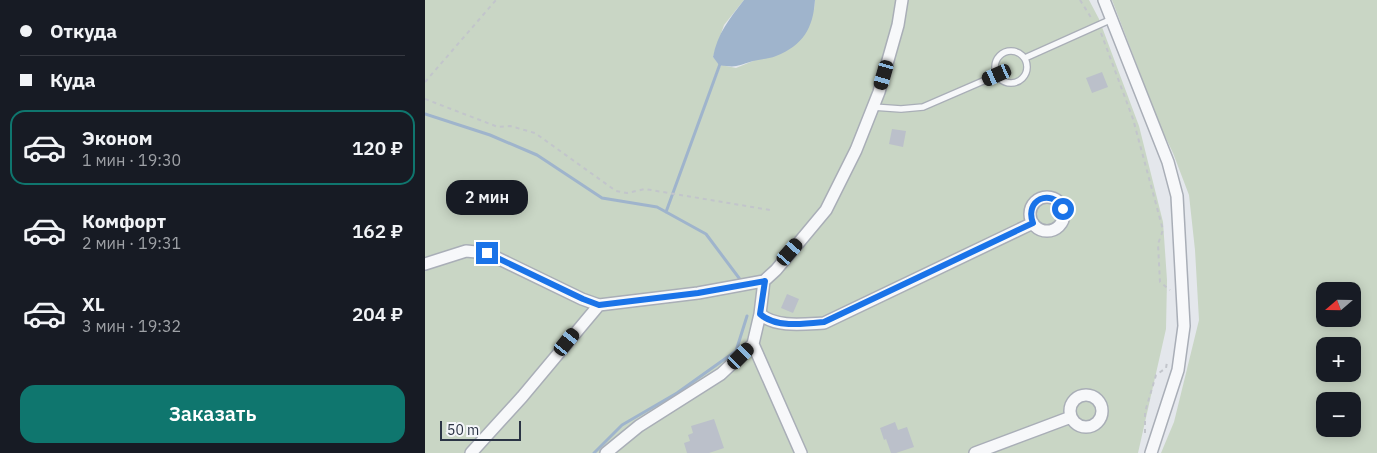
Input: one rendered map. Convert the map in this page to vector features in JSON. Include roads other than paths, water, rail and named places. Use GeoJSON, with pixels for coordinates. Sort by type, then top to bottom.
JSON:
{"type":"FeatureCollection","features":[{"type":"Feature","properties":{"kind":"street"},"geometry":{"type":"LineString","coordinates":[[425,264],[466,252],[487,253],[599,305],[698,293],[765,281],[826,210],[856,150],[873,107],[898,25],[902,0]]}},
{"type":"Feature","properties":{"kind":"street"},"geometry":{"type":"LineString","coordinates":[[1104,0],[1168,162],[1177,196],[1184,326],[1178,370],[1151,453]]}},
{"type":"Feature","properties":{"kind":"street"},"geometry":{"type":"LineString","coordinates":[[760,314],[766,320],[780,322],[798,324],[824,322],[1033,223]]}},
{"type":"Feature","properties":{"kind":"street"},"geometry":{"type":"LineString","coordinates":[[606,453],[639,426],[721,374],[753,344],[765,281]]}},
{"type":"Feature","properties":{"kind":"street"},"geometry":{"type":"LineString","coordinates":[[471,453],[522,397],[599,305]]}},
{"type":"Feature","properties":{"kind":"street"},"geometry":{"type":"LineString","coordinates":[[753,344],[801,453]]}},
{"type":"Feature","properties":{"kind":"street"},"geometry":{"type":"LineString","coordinates":[[975,453],[1071,417]]}},
{"type":"Feature","properties":{"kind":"lane"},"geometry":{"type":"LineString","coordinates":[[1025,58],[1111,19]]}},
{"type":"Feature","properties":{"kind":"lane"},"geometry":{"type":"LineString","coordinates":[[1007,51],[1018,52],[1025,58],[1027,68],[1023,78],[1014,82],[1004,81],[997,75],[995,65],[999,56],[1007,51]]}},
{"type":"Feature","properties":{"kind":"lane"},"geometry":{"type":"LineString","coordinates":[[873,107],[901,109],[923,107],[997,75]]}},
{"type":"Feature","properties":{"kind":"water"},"geometry":{"type":"Polygon","coordinates":[[[744,0],[815,0],[809,28],[793,47],[770,58],[736,66],[719,65],[713,57],[718,41],[729,20],[744,0]]]}},
{"type":"Feature","properties":{"kind":"waterway"},"geometry":{"type":"LineString","coordinates":[[666,212],[720,64]]}},
{"type":"Feature","properties":{"kind":"waterway"},"geometry":{"type":"LineString","coordinates":[[425,114],[490,135],[537,155],[602,198],[657,207],[706,234],[742,282]]}},
{"type":"Feature","properties":{"kind":"waterway"},"geometry":{"type":"LineString","coordinates":[[594,453],[622,425],[677,393],[736,351],[747,316]]}}]}
